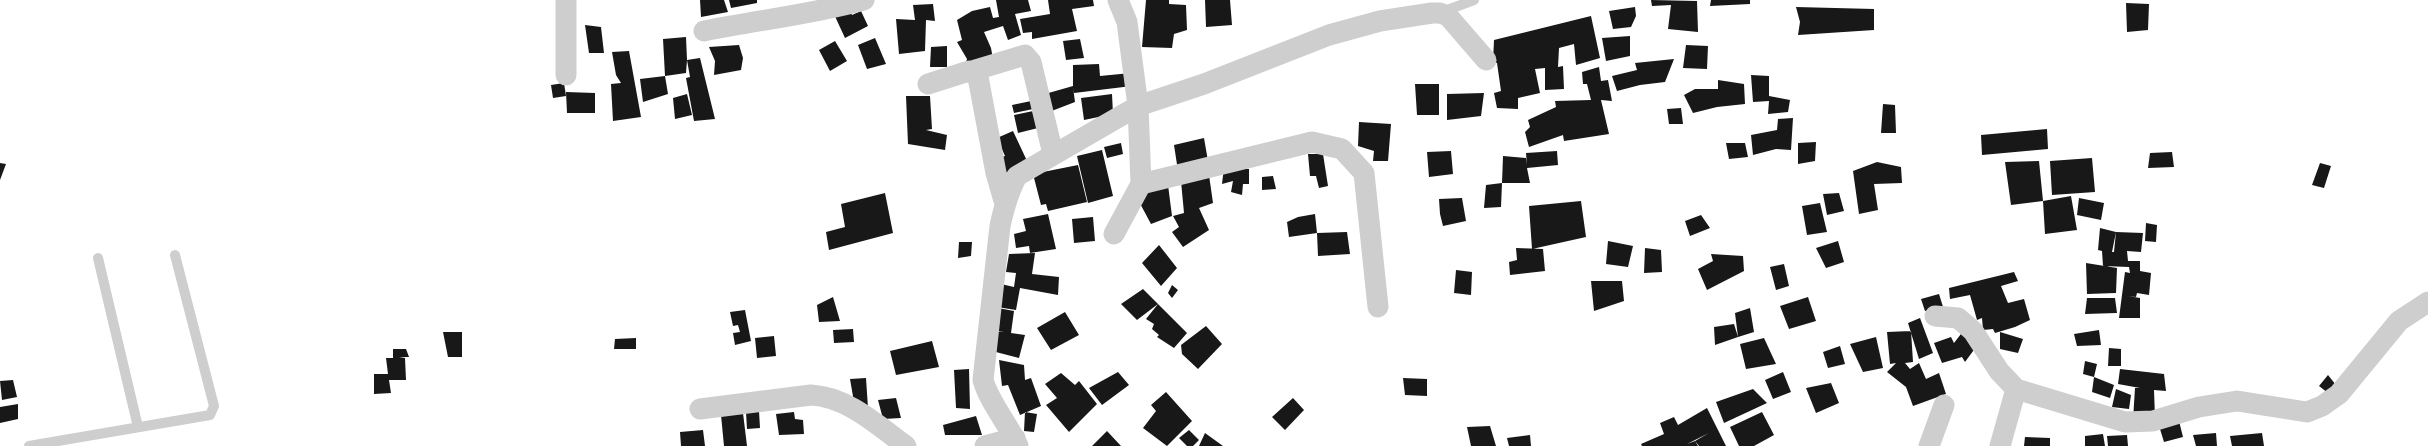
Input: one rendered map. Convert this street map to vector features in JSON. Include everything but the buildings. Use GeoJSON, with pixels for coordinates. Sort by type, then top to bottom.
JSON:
{"type":"FeatureCollection","features":[{"type":"Feature","properties":{"kind":"street"},"geometry":{"type":"LineString","coordinates":[[566,0],[566,74]]}},
{"type":"Feature","properties":{"kind":"street"},"geometry":{"type":"LineString","coordinates":[[704,31],[762,19],[824,11],[864,0]]}},
{"type":"Feature","properties":{"kind":"street"},"geometry":{"type":"LineString","coordinates":[[1114,234],[1140,184],[1138,106],[1127,22],[1118,0]]}},
{"type":"Feature","properties":{"kind":"street"},"geometry":{"type":"LineString","coordinates":[[985,446],[1017,442],[988,396],[983,380],[1000,226],[1009,190],[1017,176],[1138,106],[1204,84],[1329,35],[1380,21],[1440,12],[1448,16],[1486,60]]}},
{"type":"Feature","properties":{"kind":"street"},"geometry":{"type":"LineString","coordinates":[[928,84],[1025,55],[1031,62],[1053,154]]}},
{"type":"Feature","properties":{"kind":"street"},"geometry":{"type":"LineString","coordinates":[[972,71],[978,77],[997,178],[1005,204]]}},
{"type":"Feature","properties":{"kind":"street"},"geometry":{"type":"LineString","coordinates":[[1140,184],[1312,142],[1342,149],[1364,173],[1378,307]]}},
{"type":"Feature","properties":{"kind":"street"},"geometry":{"type":"LineString","coordinates":[[1935,316],[1958,318],[1973,331],[1999,371],[2016,390],[2125,422],[2153,422],[2199,407],[2237,401],[2307,412],[2322,406],[2340,394],[2399,321],[2428,302]]}},
{"type":"Feature","properties":{"kind":"street"},"geometry":{"type":"LineString","coordinates":[[2000,446],[2016,390]]}},
{"type":"Feature","properties":{"kind":"street"},"geometry":{"type":"LineString","coordinates":[[700,409],[812,395],[828,396],[843,402],[906,446]]}},
{"type":"Feature","properties":{"kind":"street"},"geometry":{"type":"LineString","coordinates":[[1929,446],[1944,405]]}},
{"type":"Feature","properties":{"kind":"lane"},"geometry":{"type":"LineString","coordinates":[[1440,12],[1474,0]]}},
{"type":"Feature","properties":{"kind":"lane"},"geometry":{"type":"LineString","coordinates":[[29,446],[210,415],[213,410],[175,255]]}},
{"type":"Feature","properties":{"kind":"lane"},"geometry":{"type":"LineString","coordinates":[[98,258],[138,427]]}}]}
